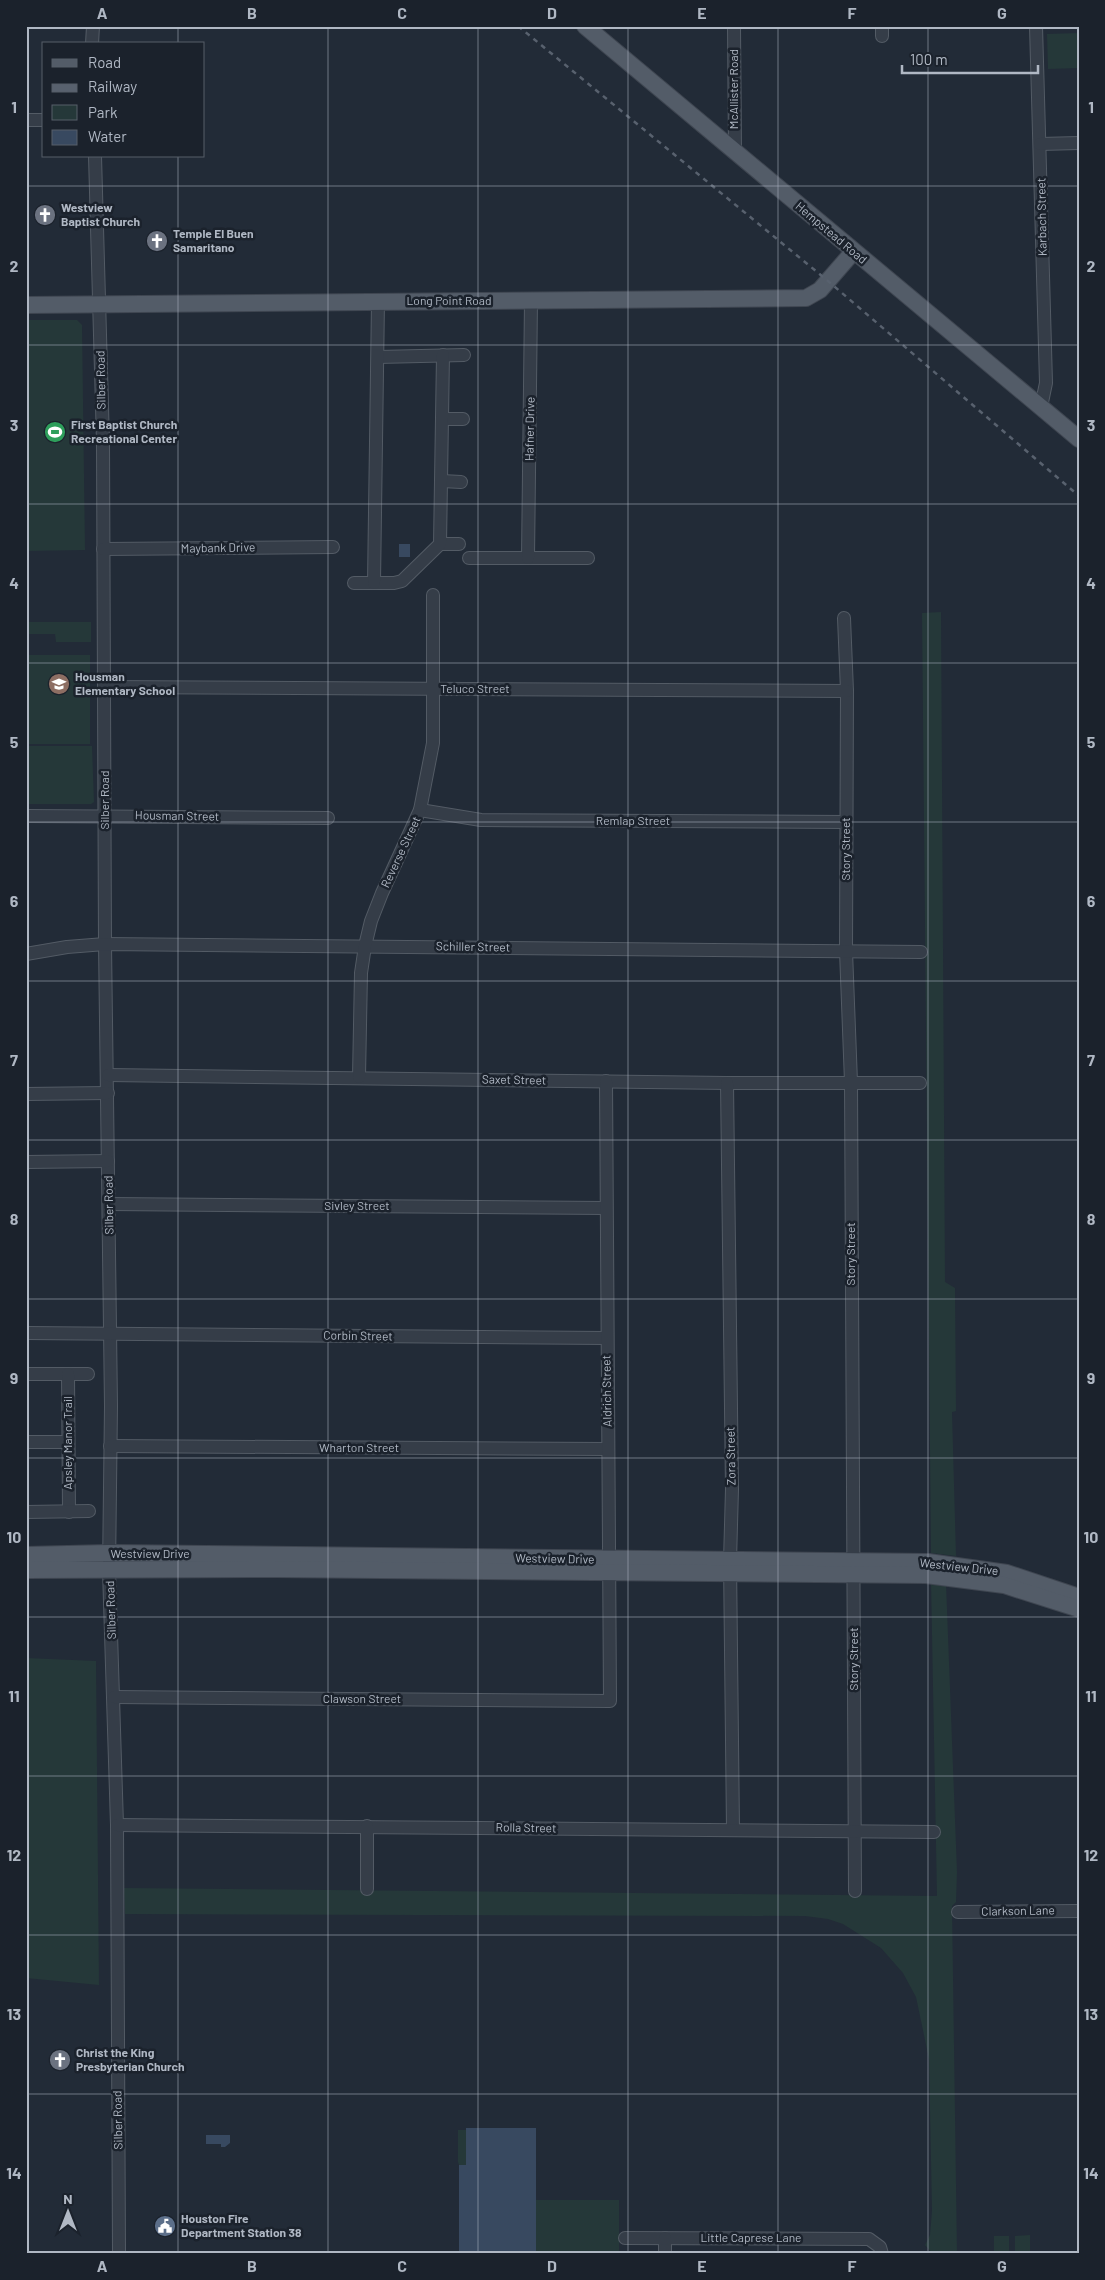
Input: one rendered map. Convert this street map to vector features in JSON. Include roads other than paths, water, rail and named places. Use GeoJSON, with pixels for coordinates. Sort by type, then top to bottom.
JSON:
{"type":"FeatureCollection","features":[{"type":"Feature","properties":{"kind":"main road","name":"Hempstead Road"},"geometry":{"type":"LineString","coordinates":[[585,26],[1079,439]]}},
{"type":"Feature","properties":{"kind":"main road","name":"Long Point Road"},"geometry":{"type":"LineString","coordinates":[[26,305],[806,298],[820,290],[853,252]]}},
{"type":"Feature","properties":{"kind":"main road","name":"Westview Drive"},"geometry":{"type":"LineString","coordinates":[[26,1555],[109,1562],[275,1562],[730,1568],[853,1568],[928,1562],[1007,1573],[1079,1597]]}},
{"type":"Feature","properties":{"kind":"main road","name":"Westview Drive"},"geometry":{"type":"LineString","coordinates":[[26,1570],[109,1562]]}},
{"type":"Feature","properties":{"kind":"main road","name":"Westview Drive"},"geometry":{"type":"LineString","coordinates":[[853,1568],[991,1582],[1079,1609]]}},
{"type":"Feature","properties":{"kind":"street"},"geometry":{"type":"LineString","coordinates":[[92,42],[93,26]]}},
{"type":"Feature","properties":{"kind":"street","name":"McAllister Road"},"geometry":{"type":"LineString","coordinates":[[734,26],[735,152]]}},
{"type":"Feature","properties":{"kind":"street","name":"Karbach Street"},"geometry":{"type":"LineString","coordinates":[[1036,26],[1046,383],[1040,407]]}},
{"type":"Feature","properties":{"kind":"street"},"geometry":{"type":"LineString","coordinates":[[26,120],[42,120]]}},
{"type":"Feature","properties":{"kind":"street"},"geometry":{"type":"LineString","coordinates":[[1040,144],[1079,143]]}},
{"type":"Feature","properties":{"kind":"street","name":"Silber Road"},"geometry":{"type":"LineString","coordinates":[[95,158],[103,549],[105,944],[110,1333],[109,1562],[117,1825],[119,2254]]}},
{"type":"Feature","properties":{"kind":"street"},"geometry":{"type":"LineString","coordinates":[[374,583],[378,301]]}},
{"type":"Feature","properties":{"kind":"street","name":"Hafner Drive"},"geometry":{"type":"LineString","coordinates":[[528,558],[531,301]]}},
{"type":"Feature","properties":{"kind":"street"},"geometry":{"type":"LineString","coordinates":[[354,584],[402,581],[440,544],[443,355]]}},
{"type":"Feature","properties":{"kind":"street"},"geometry":{"type":"LineString","coordinates":[[378,357],[464,355]]}},
{"type":"Feature","properties":{"kind":"street"},"geometry":{"type":"LineString","coordinates":[[442,419],[463,419]]}},
{"type":"Feature","properties":{"kind":"street"},"geometry":{"type":"LineString","coordinates":[[442,482],[461,482]]}},
{"type":"Feature","properties":{"kind":"street"},"geometry":{"type":"LineString","coordinates":[[440,544],[459,544]]}},
{"type":"Feature","properties":{"kind":"street","name":"Maybank Drive"},"geometry":{"type":"LineString","coordinates":[[103,549],[333,547]]}},
{"type":"Feature","properties":{"kind":"street"},"geometry":{"type":"LineString","coordinates":[[469,558],[588,558]]}},
{"type":"Feature","properties":{"kind":"street","name":"Reverse Street"},"geometry":{"type":"LineString","coordinates":[[360,1077],[361,973],[365,946],[371,922],[382,893],[420,810],[433,743],[433,595]]}},
{"type":"Feature","properties":{"kind":"street","name":"Story Street"},"geometry":{"type":"LineString","coordinates":[[844,618],[847,691],[846,951],[851,1082],[855,1891]]}},
{"type":"Feature","properties":{"kind":"street","name":"Teluco Street"},"geometry":{"type":"LineString","coordinates":[[104,687],[847,691]]}},
{"type":"Feature","properties":{"kind":"street","name":"Remlap Street"},"geometry":{"type":"LineString","coordinates":[[420,810],[481,820],[846,822]]}},
{"type":"Feature","properties":{"kind":"street","name":"Housman Street"},"geometry":{"type":"LineString","coordinates":[[26,816],[328,818]]}},
{"type":"Feature","properties":{"kind":"street","name":"Schiller Street"},"geometry":{"type":"LineString","coordinates":[[26,954],[67,947],[105,944],[921,952]]}},
{"type":"Feature","properties":{"kind":"street","name":"Saxet Street"},"geometry":{"type":"LineString","coordinates":[[108,1075],[727,1083],[920,1083]]}},
{"type":"Feature","properties":{"kind":"street","name":"Aldrich Street"},"geometry":{"type":"LineString","coordinates":[[606,1081],[606,1338],[610,1701]]}},
{"type":"Feature","properties":{"kind":"street","name":"Zora Street"},"geometry":{"type":"LineString","coordinates":[[727,1083],[732,1489],[730,1568],[732,1830]]}},
{"type":"Feature","properties":{"kind":"street"},"geometry":{"type":"LineString","coordinates":[[26,1094],[108,1093]]}},
{"type":"Feature","properties":{"kind":"street"},"geometry":{"type":"LineString","coordinates":[[26,1162],[108,1161]]}},
{"type":"Feature","properties":{"kind":"street","name":"Sivley Street"},"geometry":{"type":"LineString","coordinates":[[109,1204],[606,1208]]}},
{"type":"Feature","properties":{"kind":"street","name":"Corbin Street"},"geometry":{"type":"LineString","coordinates":[[26,1333],[606,1338]]}},
{"type":"Feature","properties":{"kind":"street"},"geometry":{"type":"LineString","coordinates":[[26,1374],[88,1374]]}},
{"type":"Feature","properties":{"kind":"street","name":"Apsley Manor Trail"},"geometry":{"type":"LineString","coordinates":[[68,1374],[69,1512]]}},
{"type":"Feature","properties":{"kind":"street"},"geometry":{"type":"LineString","coordinates":[[26,1442],[68,1442]]}},
{"type":"Feature","properties":{"kind":"street","name":"Wharton Street"},"geometry":{"type":"LineString","coordinates":[[110,1446],[608,1449]]}},
{"type":"Feature","properties":{"kind":"street"},"geometry":{"type":"LineString","coordinates":[[26,1512],[89,1511]]}},
{"type":"Feature","properties":{"kind":"street","name":"Clawson Street"},"geometry":{"type":"LineString","coordinates":[[114,1697],[610,1701]]}},
{"type":"Feature","properties":{"kind":"street","name":"Rolla Street"},"geometry":{"type":"LineString","coordinates":[[117,1825],[934,1832]]}},
{"type":"Feature","properties":{"kind":"street"},"geometry":{"type":"LineString","coordinates":[[367,1826],[367,1889]]}},
{"type":"Feature","properties":{"kind":"street","name":"Clarkson Lane"},"geometry":{"type":"LineString","coordinates":[[958,1912],[1079,1911]]}},
{"type":"Feature","properties":{"kind":"street","name":"Little Caprese Lane"},"geometry":{"type":"LineString","coordinates":[[625,2238],[869,2239],[879,2248]]}},
{"type":"Feature","properties":{"kind":"street"},"geometry":{"type":"LineString","coordinates":[[665,2238],[665,2254]]}},
{"type":"Feature","properties":{"kind":"water"},"geometry":{"type":"Polygon","coordinates":[[[399,544],[410,544],[410,557],[399,557],[399,544]]]}},
{"type":"Feature","properties":{"kind":"water"},"geometry":{"type":"Polygon","coordinates":[[[466,2128],[536,2128],[536,2254],[459,2254],[459,2165],[466,2165],[466,2128]]]}},
{"type":"Feature","properties":{"kind":"water"},"geometry":{"type":"Polygon","coordinates":[[[206,2135],[230,2135],[230,2143],[225,2147],[221,2147],[221,2144],[206,2144],[206,2135]]]}},
{"type":"Feature","properties":{"kind":"railway"},"geometry":{"type":"LineString","coordinates":[[518,26],[828,281],[1079,496]]}},
{"type":"Feature","properties":{"kind":"place","name":"Westview Baptist Church"},"geometry":{"type":"Point","coordinates":[45,215]}},
{"type":"Feature","properties":{"kind":"place","name":"Temple El Buen Samaritano"},"geometry":{"type":"Point","coordinates":[157,241]}},
{"type":"Feature","properties":{"kind":"place","name":"First Baptist Church Recreational Center"},"geometry":{"type":"Point","coordinates":[55,432]}},
{"type":"Feature","properties":{"kind":"place","name":"Housman Elementary School"},"geometry":{"type":"Point","coordinates":[59,684]}},
{"type":"Feature","properties":{"kind":"place","name":"Christ the King Presbyterian Church"},"geometry":{"type":"Point","coordinates":[60,2060]}},
{"type":"Feature","properties":{"kind":"place","name":"Houston Fire Department Station 38"},"geometry":{"type":"Point","coordinates":[165,2226]}}]}
